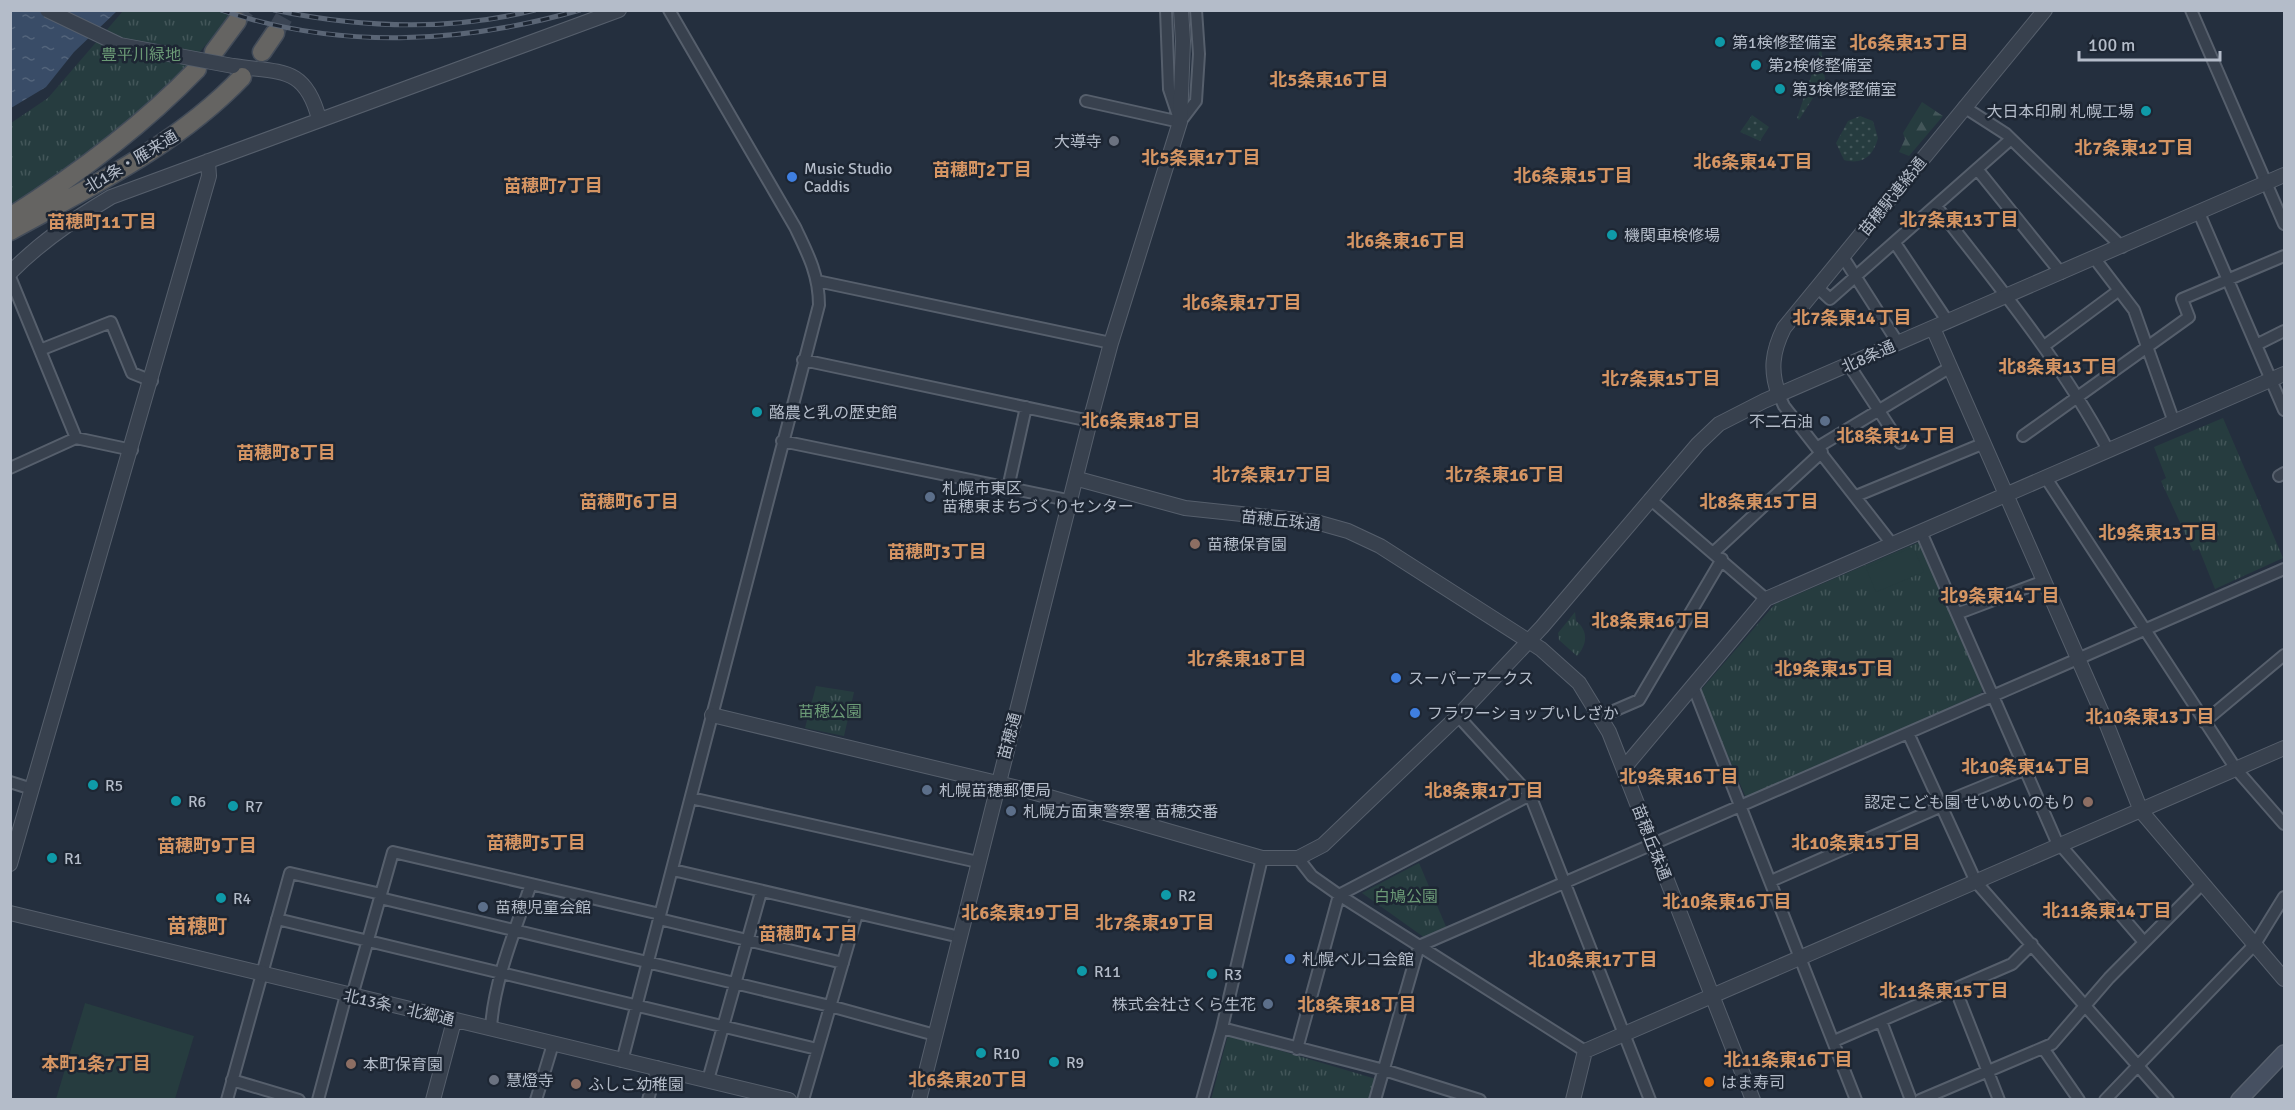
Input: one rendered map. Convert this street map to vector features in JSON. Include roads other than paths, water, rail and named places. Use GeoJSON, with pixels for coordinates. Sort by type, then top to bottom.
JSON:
{"type":"FeatureCollection","features":[{"type":"Feature","properties":{"kind":"highway"},"geometry":{"type":"LineString","coordinates":[[214,52],[237,21]]}},
{"type":"Feature","properties":{"kind":"highway"},"geometry":{"type":"LineString","coordinates":[[262,52],[275,33]]}},
{"type":"Feature","properties":{"kind":"highway","name":"北1条・雁来通"},"geometry":{"type":"LineString","coordinates":[[10,217],[67,181],[129,133],[197,69]]}},
{"type":"Feature","properties":{"kind":"highway","name":"北1条・雁来通"},"geometry":{"type":"LineString","coordinates":[[10,231],[160,147],[192,123],[237,71]]}},
{"type":"Feature","properties":{"kind":"main road"},"geometry":{"type":"LineString","coordinates":[[2239,1100],[2281,1062]]}},
{"type":"Feature","properties":{"kind":"street"},"geometry":{"type":"LineString","coordinates":[[47,10],[120,45],[237,71],[295,75],[304,83],[319,119]]}},
{"type":"Feature","properties":{"kind":"street"},"geometry":{"type":"LineString","coordinates":[[76,438],[10,275],[28,254],[74,219],[111,197],[619,10]]}},
{"type":"Feature","properties":{"kind":"street"},"geometry":{"type":"LineString","coordinates":[[622,1060],[674,870],[802,360],[819,305],[813,264],[795,228],[669,10]]}},
{"type":"Feature","properties":{"kind":"street"},"geometry":{"type":"LineString","coordinates":[[1166,10],[1169,89],[1180,122]]}},
{"type":"Feature","properties":{"kind":"street"},"geometry":{"type":"LineString","coordinates":[[1078,479],[1090,421],[1111,343],[1180,122],[1183,41],[1181,10]]}},
{"type":"Feature","properties":{"kind":"street"},"geometry":{"type":"LineString","coordinates":[[1180,122],[1196,101],[1199,54],[1196,10]]}},
{"type":"Feature","properties":{"kind":"street","name":"苗穂駅連絡通"},"geometry":{"type":"LineString","coordinates":[[1779,395],[1772,367],[1784,328],[2045,10]]}},
{"type":"Feature","properties":{"kind":"street"},"geometry":{"type":"LineString","coordinates":[[2191,10],[2284,224]]}},
{"type":"Feature","properties":{"kind":"street"},"geometry":{"type":"LineString","coordinates":[[1086,101],[1180,122]]}},
{"type":"Feature","properties":{"kind":"street"},"geometry":{"type":"LineString","coordinates":[[1964,107],[2011,139],[2122,247]]}},
{"type":"Feature","properties":{"kind":"street"},"geometry":{"type":"LineString","coordinates":[[1818,288],[1830,299],[2011,139]]}},
{"type":"Feature","properties":{"kind":"street"},"geometry":{"type":"LineString","coordinates":[[10,864],[152,381],[209,176],[208,161]]}},
{"type":"Feature","properties":{"kind":"street"},"geometry":{"type":"LineString","coordinates":[[1977,169],[2061,273]]}},
{"type":"Feature","properties":{"kind":"street","name":"北8条通"},"geometry":{"type":"LineString","coordinates":[[1298,858],[1323,845],[1458,716],[1542,627],[1650,499],[1719,424],[1849,364],[2284,175]]}},
{"type":"Feature","properties":{"kind":"street"},"geometry":{"type":"LineString","coordinates":[[1936,206],[2044,346],[2079,396],[2108,450]]}},
{"type":"Feature","properties":{"kind":"street"},"geometry":{"type":"LineString","coordinates":[[2199,213],[2284,410]]}},
{"type":"Feature","properties":{"kind":"street"},"geometry":{"type":"LineString","coordinates":[[1895,243],[1948,322]]}},
{"type":"Feature","properties":{"kind":"street"},"geometry":{"type":"LineString","coordinates":[[2023,436],[2189,317],[2182,299],[2284,256]]}},
{"type":"Feature","properties":{"kind":"street"},"geometry":{"type":"LineString","coordinates":[[1843,258],[1899,343]]}},
{"type":"Feature","properties":{"kind":"street"},"geometry":{"type":"LineString","coordinates":[[2095,259],[2134,310],[2174,422]]}},
{"type":"Feature","properties":{"kind":"street"},"geometry":{"type":"LineString","coordinates":[[817,281],[1111,343]]}},
{"type":"Feature","properties":{"kind":"street"},"geometry":{"type":"LineString","coordinates":[[2044,346],[2118,291]]}},
{"type":"Feature","properties":{"kind":"street"},"geometry":{"type":"LineString","coordinates":[[40,350],[111,322],[132,373],[152,381]]}},
{"type":"Feature","properties":{"kind":"street"},"geometry":{"type":"LineString","coordinates":[[1933,328],[2044,581],[2141,811],[2284,979]]}},
{"type":"Feature","properties":{"kind":"street"},"geometry":{"type":"LineString","coordinates":[[2256,345],[2284,331]]}},
{"type":"Feature","properties":{"kind":"street"},"geometry":{"type":"LineString","coordinates":[[802,360],[1090,421]]}},
{"type":"Feature","properties":{"kind":"street"},"geometry":{"type":"LineString","coordinates":[[1849,364],[1900,444]]}},
{"type":"Feature","properties":{"kind":"street"},"geometry":{"type":"LineString","coordinates":[[1602,716],[1639,700],[1718,556],[1820,449],[1949,368]]}},
{"type":"Feature","properties":{"kind":"street"},"geometry":{"type":"LineString","coordinates":[[1624,768],[1766,599],[2284,374]]}},
{"type":"Feature","properties":{"kind":"street"},"geometry":{"type":"LineString","coordinates":[[1779,395],[1784,406],[1820,449],[1892,544]]}},
{"type":"Feature","properties":{"kind":"street"},"geometry":{"type":"LineString","coordinates":[[1008,488],[1026,407]]}},
{"type":"Feature","properties":{"kind":"street"},"geometry":{"type":"LineString","coordinates":[[10,468],[76,438],[132,450]]}},
{"type":"Feature","properties":{"kind":"street"},"geometry":{"type":"LineString","coordinates":[[782,441],[1072,501]]}},
{"type":"Feature","properties":{"kind":"street"},"geometry":{"type":"LineString","coordinates":[[1856,496],[1982,444]]}},
{"type":"Feature","properties":{"kind":"street"},"geometry":{"type":"LineString","coordinates":[[2046,478],[2236,769],[2284,824]]}},
{"type":"Feature","properties":{"kind":"street","name":"苗穂通"},"geometry":{"type":"LineString","coordinates":[[919,1100],[978,862],[1078,479]]}},
{"type":"Feature","properties":{"kind":"street","name":"苗穂丘珠通"},"geometry":{"type":"LineString","coordinates":[[1078,479],[1185,508],[1316,522],[1348,531],[1380,546],[1541,650],[1579,683],[1602,716],[1624,768],[1754,1100]]}},
{"type":"Feature","properties":{"kind":"street"},"geometry":{"type":"LineString","coordinates":[[1650,499],[1766,599]]}},
{"type":"Feature","properties":{"kind":"street"},"geometry":{"type":"LineString","coordinates":[[1921,532],[1959,613],[2056,840],[2144,942]]}},
{"type":"Feature","properties":{"kind":"street"},"geometry":{"type":"LineString","coordinates":[[1419,946],[2284,569]]}},
{"type":"Feature","properties":{"kind":"street"},"geometry":{"type":"LineString","coordinates":[[1959,613],[2044,581]]}},
{"type":"Feature","properties":{"kind":"street"},"geometry":{"type":"LineString","coordinates":[[2204,722],[2284,655]]}},
{"type":"Feature","properties":{"kind":"street"},"geometry":{"type":"LineString","coordinates":[[1693,686],[1856,1100]]}},
{"type":"Feature","properties":{"kind":"street"},"geometry":{"type":"LineString","coordinates":[[712,715],[999,784],[1262,858],[1298,858],[1312,876],[1339,895],[1585,1051]]}},
{"type":"Feature","properties":{"kind":"street"},"geometry":{"type":"LineString","coordinates":[[1458,716],[1530,795],[1650,1100]]}},
{"type":"Feature","properties":{"kind":"street"},"geometry":{"type":"LineString","coordinates":[[1908,733],[1976,882],[2168,1100]]}},
{"type":"Feature","properties":{"kind":"street"},"geometry":{"type":"LineString","coordinates":[[1585,1051],[2284,748]]}},
{"type":"Feature","properties":{"kind":"street"},"geometry":{"type":"LineString","coordinates":[[1771,881],[1942,806],[1945,802],[2026,769]]}},
{"type":"Feature","properties":{"kind":"street"},"geometry":{"type":"LineString","coordinates":[[10,782],[32,789]]}},
{"type":"Feature","properties":{"kind":"street"},"geometry":{"type":"LineString","coordinates":[[1297,1049],[1339,895],[1530,795]]}},
{"type":"Feature","properties":{"kind":"street"},"geometry":{"type":"LineString","coordinates":[[691,798],[978,862]]}},
{"type":"Feature","properties":{"kind":"street"},"geometry":{"type":"LineString","coordinates":[[318,1100],[393,852],[531,884],[843,963]]}},
{"type":"Feature","properties":{"kind":"street"},"geometry":{"type":"LineString","coordinates":[[1202,1100],[1222,1028],[1262,858]]}},
{"type":"Feature","properties":{"kind":"street"},"geometry":{"type":"LineString","coordinates":[[674,870],[960,937]]}},
{"type":"Feature","properties":{"kind":"street"},"geometry":{"type":"LineString","coordinates":[[227,1100],[290,873],[515,932],[830,1006],[935,1035]]}},
{"type":"Feature","properties":{"kind":"street"},"geometry":{"type":"LineString","coordinates":[[1920,1100],[2052,1044],[2144,942],[2203,883]]}},
{"type":"Feature","properties":{"kind":"street"},"geometry":{"type":"LineString","coordinates":[[491,1029],[503,974],[531,884]]}},
{"type":"Feature","properties":{"kind":"street"},"geometry":{"type":"LineString","coordinates":[[708,1080],[761,892]]}},
{"type":"Feature","properties":{"kind":"street"},"geometry":{"type":"LineString","coordinates":[[2105,1100],[2255,944],[2284,897]]}},
{"type":"Feature","properties":{"kind":"street","name":"北13条・北郷通"},"geometry":{"type":"LineString","coordinates":[[10,913],[454,1021],[657,1067],[761,1096],[789,1100]]}},
{"type":"Feature","properties":{"kind":"street"},"geometry":{"type":"LineString","coordinates":[[803,1100],[857,914]]}},
{"type":"Feature","properties":{"kind":"street"},"geometry":{"type":"LineString","coordinates":[[277,919],[817,1049]]}},
{"type":"Feature","properties":{"kind":"street"},"geometry":{"type":"LineString","coordinates":[[1834,1041],[2012,964],[2032,944]]}},
{"type":"Feature","properties":{"kind":"street"},"geometry":{"type":"LineString","coordinates":[[1375,1100],[1419,946]]}},
{"type":"Feature","properties":{"kind":"street"},"geometry":{"type":"LineString","coordinates":[[1955,988],[1999,1100]]}},
{"type":"Feature","properties":{"kind":"street"},"geometry":{"type":"LineString","coordinates":[[433,1100],[454,1021]]}},
{"type":"Feature","properties":{"kind":"street"},"geometry":{"type":"LineString","coordinates":[[1881,1021],[1911,1100]]}},
{"type":"Feature","properties":{"kind":"street"},"geometry":{"type":"LineString","coordinates":[[1222,1028],[1384,1070],[1480,1100]]}},
{"type":"Feature","properties":{"kind":"street"},"geometry":{"type":"LineString","coordinates":[[536,1100],[553,1044]]}},
{"type":"Feature","properties":{"kind":"street"},"geometry":{"type":"LineString","coordinates":[[2043,1048],[2079,1100]]}},
{"type":"Feature","properties":{"kind":"street"},"geometry":{"type":"LineString","coordinates":[[1572,1100],[1585,1051]]}},
{"type":"Feature","properties":{"kind":"street"},"geometry":{"type":"LineString","coordinates":[[648,1100],[657,1067]]}},
{"type":"Feature","properties":{"kind":"street"},"geometry":{"type":"LineString","coordinates":[[232,1080],[299,1100]]}},
{"type":"Feature","properties":{"kind":"water"},"geometry":{"type":"Polygon","coordinates":[[[11,11],[117,11],[74,52],[46,87],[11,108],[11,11]]]}},
{"type":"Feature","properties":{"kind":"tunnel"},"geometry":{"type":"LineString","coordinates":[[237,21],[246,10]]}},
{"type":"Feature","properties":{"kind":"tunnel"},"geometry":{"type":"LineString","coordinates":[[275,33],[288,10]]}},
{"type":"Feature","properties":{"kind":"railway"},"geometry":{"type":"LineString","coordinates":[[221,10],[265,23],[310,32],[355,37],[400,38],[491,30],[580,10]]}},
{"type":"Feature","properties":{"kind":"railway"},"geometry":{"type":"LineString","coordinates":[[274,10],[339,21],[404,25],[470,22],[535,10]]}},
{"type":"Feature","properties":{"kind":"place","name":"第1検修整備室"},"geometry":{"type":"Point","coordinates":[1720,42]}},
{"type":"Feature","properties":{"kind":"place","name":"第2検修整備室"},"geometry":{"type":"Point","coordinates":[1756,65]}},
{"type":"Feature","properties":{"kind":"place","name":"第3検修整備室"},"geometry":{"type":"Point","coordinates":[1780,89]}},
{"type":"Feature","properties":{"kind":"place","name":"大日本印刷 札幌工場"},"geometry":{"type":"Point","coordinates":[2146,111]}},
{"type":"Feature","properties":{"kind":"place","name":"大導寺"},"geometry":{"type":"Point","coordinates":[1114,141]}},
{"type":"Feature","properties":{"kind":"place","name":"Music Studio Caddis"},"geometry":{"type":"Point","coordinates":[792,177]}},
{"type":"Feature","properties":{"kind":"place","name":"機関車検修場"},"geometry":{"type":"Point","coordinates":[1612,235]}},
{"type":"Feature","properties":{"kind":"place","name":"酪農と乳の歴史館"},"geometry":{"type":"Point","coordinates":[757,412]}},
{"type":"Feature","properties":{"kind":"place","name":"不二石油"},"geometry":{"type":"Point","coordinates":[1825,421]}},
{"type":"Feature","properties":{"kind":"place","name":"札幌市東区 苗穂東まちづくりセンター"},"geometry":{"type":"Point","coordinates":[930,497]}},
{"type":"Feature","properties":{"kind":"place","name":"苗穂保育園"},"geometry":{"type":"Point","coordinates":[1195,544]}},
{"type":"Feature","properties":{"kind":"place","name":"スーパーアークス"},"geometry":{"type":"Point","coordinates":[1396,678]}},
{"type":"Feature","properties":{"kind":"place","name":"フラワーショップいしざか"},"geometry":{"type":"Point","coordinates":[1415,713]}},
{"type":"Feature","properties":{"kind":"place","name":"R5"},"geometry":{"type":"Point","coordinates":[93,785]}},
{"type":"Feature","properties":{"kind":"place","name":"札幌苗穂郵便局"},"geometry":{"type":"Point","coordinates":[927,790]}},
{"type":"Feature","properties":{"kind":"place","name":"R6"},"geometry":{"type":"Point","coordinates":[176,801]}},
{"type":"Feature","properties":{"kind":"place","name":"認定こども園 せいめいのもり"},"geometry":{"type":"Point","coordinates":[2088,802]}},
{"type":"Feature","properties":{"kind":"place","name":"R7"},"geometry":{"type":"Point","coordinates":[233,806]}},
{"type":"Feature","properties":{"kind":"place","name":"札幌方面東警察署 苗穂交番"},"geometry":{"type":"Point","coordinates":[1011,811]}},
{"type":"Feature","properties":{"kind":"place","name":"R1"},"geometry":{"type":"Point","coordinates":[52,858]}},
{"type":"Feature","properties":{"kind":"place","name":"R2"},"geometry":{"type":"Point","coordinates":[1166,895]}},
{"type":"Feature","properties":{"kind":"place","name":"R4"},"geometry":{"type":"Point","coordinates":[221,898]}},
{"type":"Feature","properties":{"kind":"place","name":"苗穂児童会館"},"geometry":{"type":"Point","coordinates":[483,907]}},
{"type":"Feature","properties":{"kind":"place","name":"札幌ベルコ会館"},"geometry":{"type":"Point","coordinates":[1290,959]}},
{"type":"Feature","properties":{"kind":"place","name":"R11"},"geometry":{"type":"Point","coordinates":[1082,971]}},
{"type":"Feature","properties":{"kind":"place","name":"R3"},"geometry":{"type":"Point","coordinates":[1212,974]}},
{"type":"Feature","properties":{"kind":"place","name":"株式会社さくら生花"},"geometry":{"type":"Point","coordinates":[1268,1004]}},
{"type":"Feature","properties":{"kind":"place","name":"R10"},"geometry":{"type":"Point","coordinates":[981,1053]}},
{"type":"Feature","properties":{"kind":"place","name":"R9"},"geometry":{"type":"Point","coordinates":[1054,1062]}},
{"type":"Feature","properties":{"kind":"place","name":"本町保育園"},"geometry":{"type":"Point","coordinates":[351,1064]}},
{"type":"Feature","properties":{"kind":"place","name":"慧燈寺"},"geometry":{"type":"Point","coordinates":[494,1080]}},
{"type":"Feature","properties":{"kind":"place","name":"はま寿司"},"geometry":{"type":"Point","coordinates":[1709,1082]}},
{"type":"Feature","properties":{"kind":"place","name":"ふしこ幼稚園"},"geometry":{"type":"Point","coordinates":[576,1084]}},
{"type":"Feature","properties":{"kind":"district","name":"北6条東13丁目"},"geometry":{"type":"Point","coordinates":[1909,43]}},
{"type":"Feature","properties":{"kind":"district","name":"北5条東16丁目"},"geometry":{"type":"Point","coordinates":[1329,80]}},
{"type":"Feature","properties":{"kind":"district","name":"北7条東12丁目"},"geometry":{"type":"Point","coordinates":[2134,148]}},
{"type":"Feature","properties":{"kind":"district","name":"北5条東17丁目"},"geometry":{"type":"Point","coordinates":[1201,158]}},
{"type":"Feature","properties":{"kind":"district","name":"北6条東14丁目"},"geometry":{"type":"Point","coordinates":[1753,162]}},
{"type":"Feature","properties":{"kind":"district","name":"苗穂町2丁目"},"geometry":{"type":"Point","coordinates":[982,170]}},
{"type":"Feature","properties":{"kind":"district","name":"北6条東15丁目"},"geometry":{"type":"Point","coordinates":[1573,176]}},
{"type":"Feature","properties":{"kind":"district","name":"苗穂町7丁目"},"geometry":{"type":"Point","coordinates":[553,186]}},
{"type":"Feature","properties":{"kind":"district","name":"北7条東13丁目"},"geometry":{"type":"Point","coordinates":[1959,220]}},
{"type":"Feature","properties":{"kind":"district","name":"苗穂町11丁目"},"geometry":{"type":"Point","coordinates":[102,222]}},
{"type":"Feature","properties":{"kind":"district","name":"北6条東16丁目"},"geometry":{"type":"Point","coordinates":[1406,241]}},
{"type":"Feature","properties":{"kind":"district","name":"北6条東17丁目"},"geometry":{"type":"Point","coordinates":[1242,303]}},
{"type":"Feature","properties":{"kind":"district","name":"北7条東14丁目"},"geometry":{"type":"Point","coordinates":[1852,318]}},
{"type":"Feature","properties":{"kind":"district","name":"北8条東13丁目"},"geometry":{"type":"Point","coordinates":[2058,367]}},
{"type":"Feature","properties":{"kind":"district","name":"北7条東15丁目"},"geometry":{"type":"Point","coordinates":[1661,379]}},
{"type":"Feature","properties":{"kind":"district","name":"北6条東18丁目"},"geometry":{"type":"Point","coordinates":[1141,421]}},
{"type":"Feature","properties":{"kind":"district","name":"北8条東14丁目"},"geometry":{"type":"Point","coordinates":[1896,436]}},
{"type":"Feature","properties":{"kind":"district","name":"苗穂町8丁目"},"geometry":{"type":"Point","coordinates":[286,453]}},
{"type":"Feature","properties":{"kind":"district","name":"北7条東17丁目"},"geometry":{"type":"Point","coordinates":[1272,475]}},
{"type":"Feature","properties":{"kind":"district","name":"北7条東16丁目"},"geometry":{"type":"Point","coordinates":[1505,475]}},
{"type":"Feature","properties":{"kind":"district","name":"苗穂町6丁目"},"geometry":{"type":"Point","coordinates":[629,502]}},
{"type":"Feature","properties":{"kind":"district","name":"北8条東15丁目"},"geometry":{"type":"Point","coordinates":[1759,502]}},
{"type":"Feature","properties":{"kind":"district","name":"北9条東13丁目"},"geometry":{"type":"Point","coordinates":[2158,533]}},
{"type":"Feature","properties":{"kind":"district","name":"苗穂町3丁目"},"geometry":{"type":"Point","coordinates":[937,552]}},
{"type":"Feature","properties":{"kind":"district","name":"北9条東14丁目"},"geometry":{"type":"Point","coordinates":[2000,596]}},
{"type":"Feature","properties":{"kind":"district","name":"北8条東16丁目"},"geometry":{"type":"Point","coordinates":[1651,621]}},
{"type":"Feature","properties":{"kind":"district","name":"北7条東18丁目"},"geometry":{"type":"Point","coordinates":[1247,659]}},
{"type":"Feature","properties":{"kind":"district","name":"北9条東15丁目"},"geometry":{"type":"Point","coordinates":[1834,669]}},
{"type":"Feature","properties":{"kind":"district","name":"北10条東13丁目"},"geometry":{"type":"Point","coordinates":[2150,717]}},
{"type":"Feature","properties":{"kind":"district","name":"北10条東14丁目"},"geometry":{"type":"Point","coordinates":[2026,767]}},
{"type":"Feature","properties":{"kind":"district","name":"北9条東16丁目"},"geometry":{"type":"Point","coordinates":[1679,777]}},
{"type":"Feature","properties":{"kind":"district","name":"北8条東17丁目"},"geometry":{"type":"Point","coordinates":[1484,791]}},
{"type":"Feature","properties":{"kind":"district","name":"苗穂町5丁目"},"geometry":{"type":"Point","coordinates":[536,843]}},
{"type":"Feature","properties":{"kind":"district","name":"北10条東15丁目"},"geometry":{"type":"Point","coordinates":[1856,843]}},
{"type":"Feature","properties":{"kind":"district","name":"苗穂町9丁目"},"geometry":{"type":"Point","coordinates":[207,846]}},
{"type":"Feature","properties":{"kind":"district","name":"北10条東16丁目"},"geometry":{"type":"Point","coordinates":[1727,902]}},
{"type":"Feature","properties":{"kind":"district","name":"北11条東14丁目"},"geometry":{"type":"Point","coordinates":[2107,911]}},
{"type":"Feature","properties":{"kind":"district","name":"北6条東19丁目"},"geometry":{"type":"Point","coordinates":[1021,913]}},
{"type":"Feature","properties":{"kind":"district","name":"北7条東19丁目"},"geometry":{"type":"Point","coordinates":[1155,923]}},
{"type":"Feature","properties":{"kind":"district","name":"苗穂町"},"geometry":{"type":"Point","coordinates":[197,926]}},
{"type":"Feature","properties":{"kind":"district","name":"苗穂町4丁目"},"geometry":{"type":"Point","coordinates":[808,934]}},
{"type":"Feature","properties":{"kind":"district","name":"北10条東17丁目"},"geometry":{"type":"Point","coordinates":[1593,960]}},
{"type":"Feature","properties":{"kind":"district","name":"北11条東15丁目"},"geometry":{"type":"Point","coordinates":[1944,991]}},
{"type":"Feature","properties":{"kind":"district","name":"北8条東18丁目"},"geometry":{"type":"Point","coordinates":[1357,1005]}},
{"type":"Feature","properties":{"kind":"district","name":"北11条東16丁目"},"geometry":{"type":"Point","coordinates":[1788,1060]}},
{"type":"Feature","properties":{"kind":"district","name":"本町1条7丁目"},"geometry":{"type":"Point","coordinates":[96,1064]}},
{"type":"Feature","properties":{"kind":"district","name":"北6条東20丁目"},"geometry":{"type":"Point","coordinates":[968,1080]}},
{"type":"Feature","properties":{"kind":"park label","name":"豊平川緑地"},"geometry":{"type":"Point","coordinates":[141,54]}},
{"type":"Feature","properties":{"kind":"park label","name":"苗穂公園"},"geometry":{"type":"Point","coordinates":[830,711]}},
{"type":"Feature","properties":{"kind":"park label","name":"白鳩公園"},"geometry":{"type":"Point","coordinates":[1406,896]}}]}
